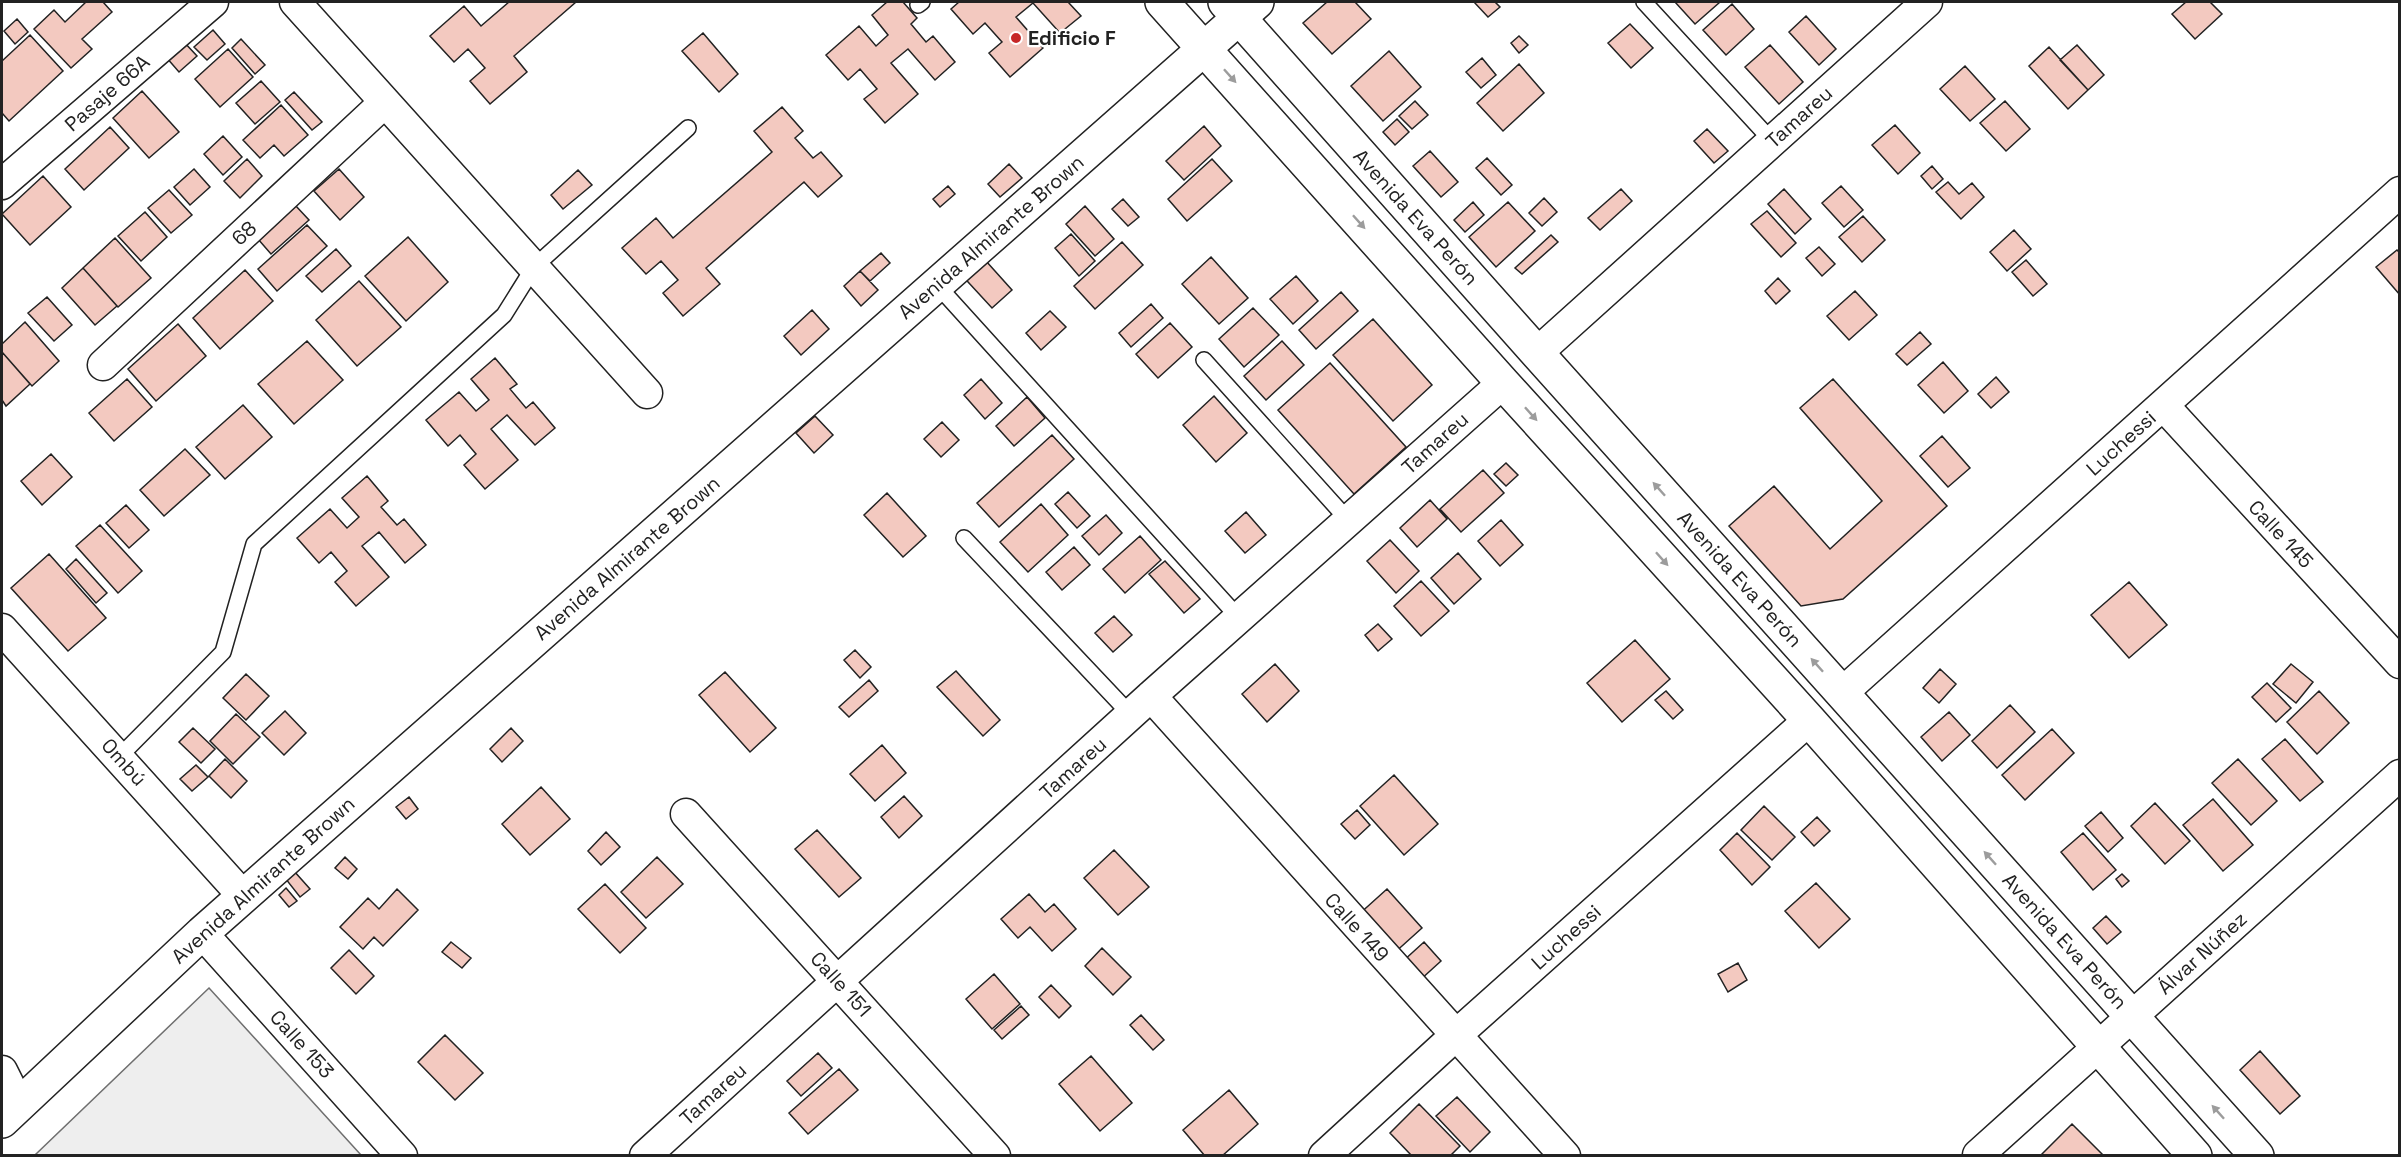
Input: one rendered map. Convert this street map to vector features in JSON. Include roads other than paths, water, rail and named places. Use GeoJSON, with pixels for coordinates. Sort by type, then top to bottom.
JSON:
{"type":"FeatureCollection","features":[{"type":"Feature","properties":{"kind":"street","name":"Pasaje 66A"},"geometry":{"type":"LineString","coordinates":[[2,184],[213,2]]}},
{"type":"Feature","properties":{"kind":"street"},"geometry":{"type":"LineString","coordinates":[[295,2],[647,393]]}},
{"type":"Feature","properties":{"kind":"street"},"geometry":{"type":"LineString","coordinates":[[1162,2],[1809,720],[2195,1155]]}},
{"type":"Feature","properties":{"kind":"street","name":"Tamareu"},"geometry":{"type":"LineString","coordinates":[[1537,353],[1927,2]]}},
{"type":"Feature","properties":{"kind":"street","name":"Avenida Almirante Brown"},"geometry":{"type":"LineString","coordinates":[[10,1113],[202,933],[1205,48],[1240,7]]}},
{"type":"Feature","properties":{"kind":"street","name":"Avenida Eva Perón"},"geometry":{"type":"LineString","coordinates":[[1240,7],[1537,353],[2257,1155]]}},
{"type":"Feature","properties":{"kind":"street","name":"68"},"geometry":{"type":"LineString","coordinates":[[103,365],[385,102]]}},
{"type":"Feature","properties":{"kind":"street","name":"Luchessi"},"geometry":{"type":"LineString","coordinates":[[1842,693],[2400,192]]}},
{"type":"Feature","properties":{"kind":"street","name":"Tamareu"},"geometry":{"type":"LineString","coordinates":[[645,1155],[1141,706],[1503,383]]}},
{"type":"Feature","properties":{"kind":"street","name":"Calle 145"},"geometry":{"type":"LineString","coordinates":[[2163,405],[2400,663]]}},
{"type":"Feature","properties":{"kind":"street","name":"Ombú"},"geometry":{"type":"LineString","coordinates":[[2,629],[244,897]]}},
{"type":"Feature","properties":{"kind":"street","name":"Calle 149"},"geometry":{"type":"LineString","coordinates":[[1141,706],[1565,1155]]}},
{"type":"Feature","properties":{"kind":"street","name":"Luchessi"},"geometry":{"type":"LineString","coordinates":[[1324,1155],[1809,720]]}},
{"type":"Feature","properties":{"kind":"street","name":"Álvar Núñez"},"geometry":{"type":"LineString","coordinates":[[1978,1155],[2400,775]]}},
{"type":"Feature","properties":{"kind":"street","name":"Calle 151"},"geometry":{"type":"LineString","coordinates":[[686,814],[995,1155]]}},
{"type":"Feature","properties":{"kind":"street","name":"Calle 153"},"geometry":{"type":"LineString","coordinates":[[202,933],[402,1155]]}},
{"type":"Feature","properties":{"kind":"street"},"geometry":{"type":"LineString","coordinates":[[2,1071],[10,1113]]}},
{"type":"Feature","properties":{"kind":"lane"},"geometry":{"type":"LineString","coordinates":[[1644,2],[1772,141]]}},
{"type":"Feature","properties":{"kind":"lane"},"geometry":{"type":"LineString","coordinates":[[119,757],[223,652],[254,544],[504,315],[534,267],[688,128]]}},
{"type":"Feature","properties":{"kind":"lane"},"geometry":{"type":"LineString","coordinates":[[937,285],[1239,618]]}},
{"type":"Feature","properties":{"kind":"lane"},"geometry":{"type":"LineString","coordinates":[[1204,360],[1348,520]]}},
{"type":"Feature","properties":{"kind":"lane"},"geometry":{"type":"LineString","coordinates":[[964,538],[1141,706]]}},
{"type":"Feature","properties":{"kind":"place","name":"Edificio F"},"geometry":{"type":"Point","coordinates":[1016,38]}}]}
